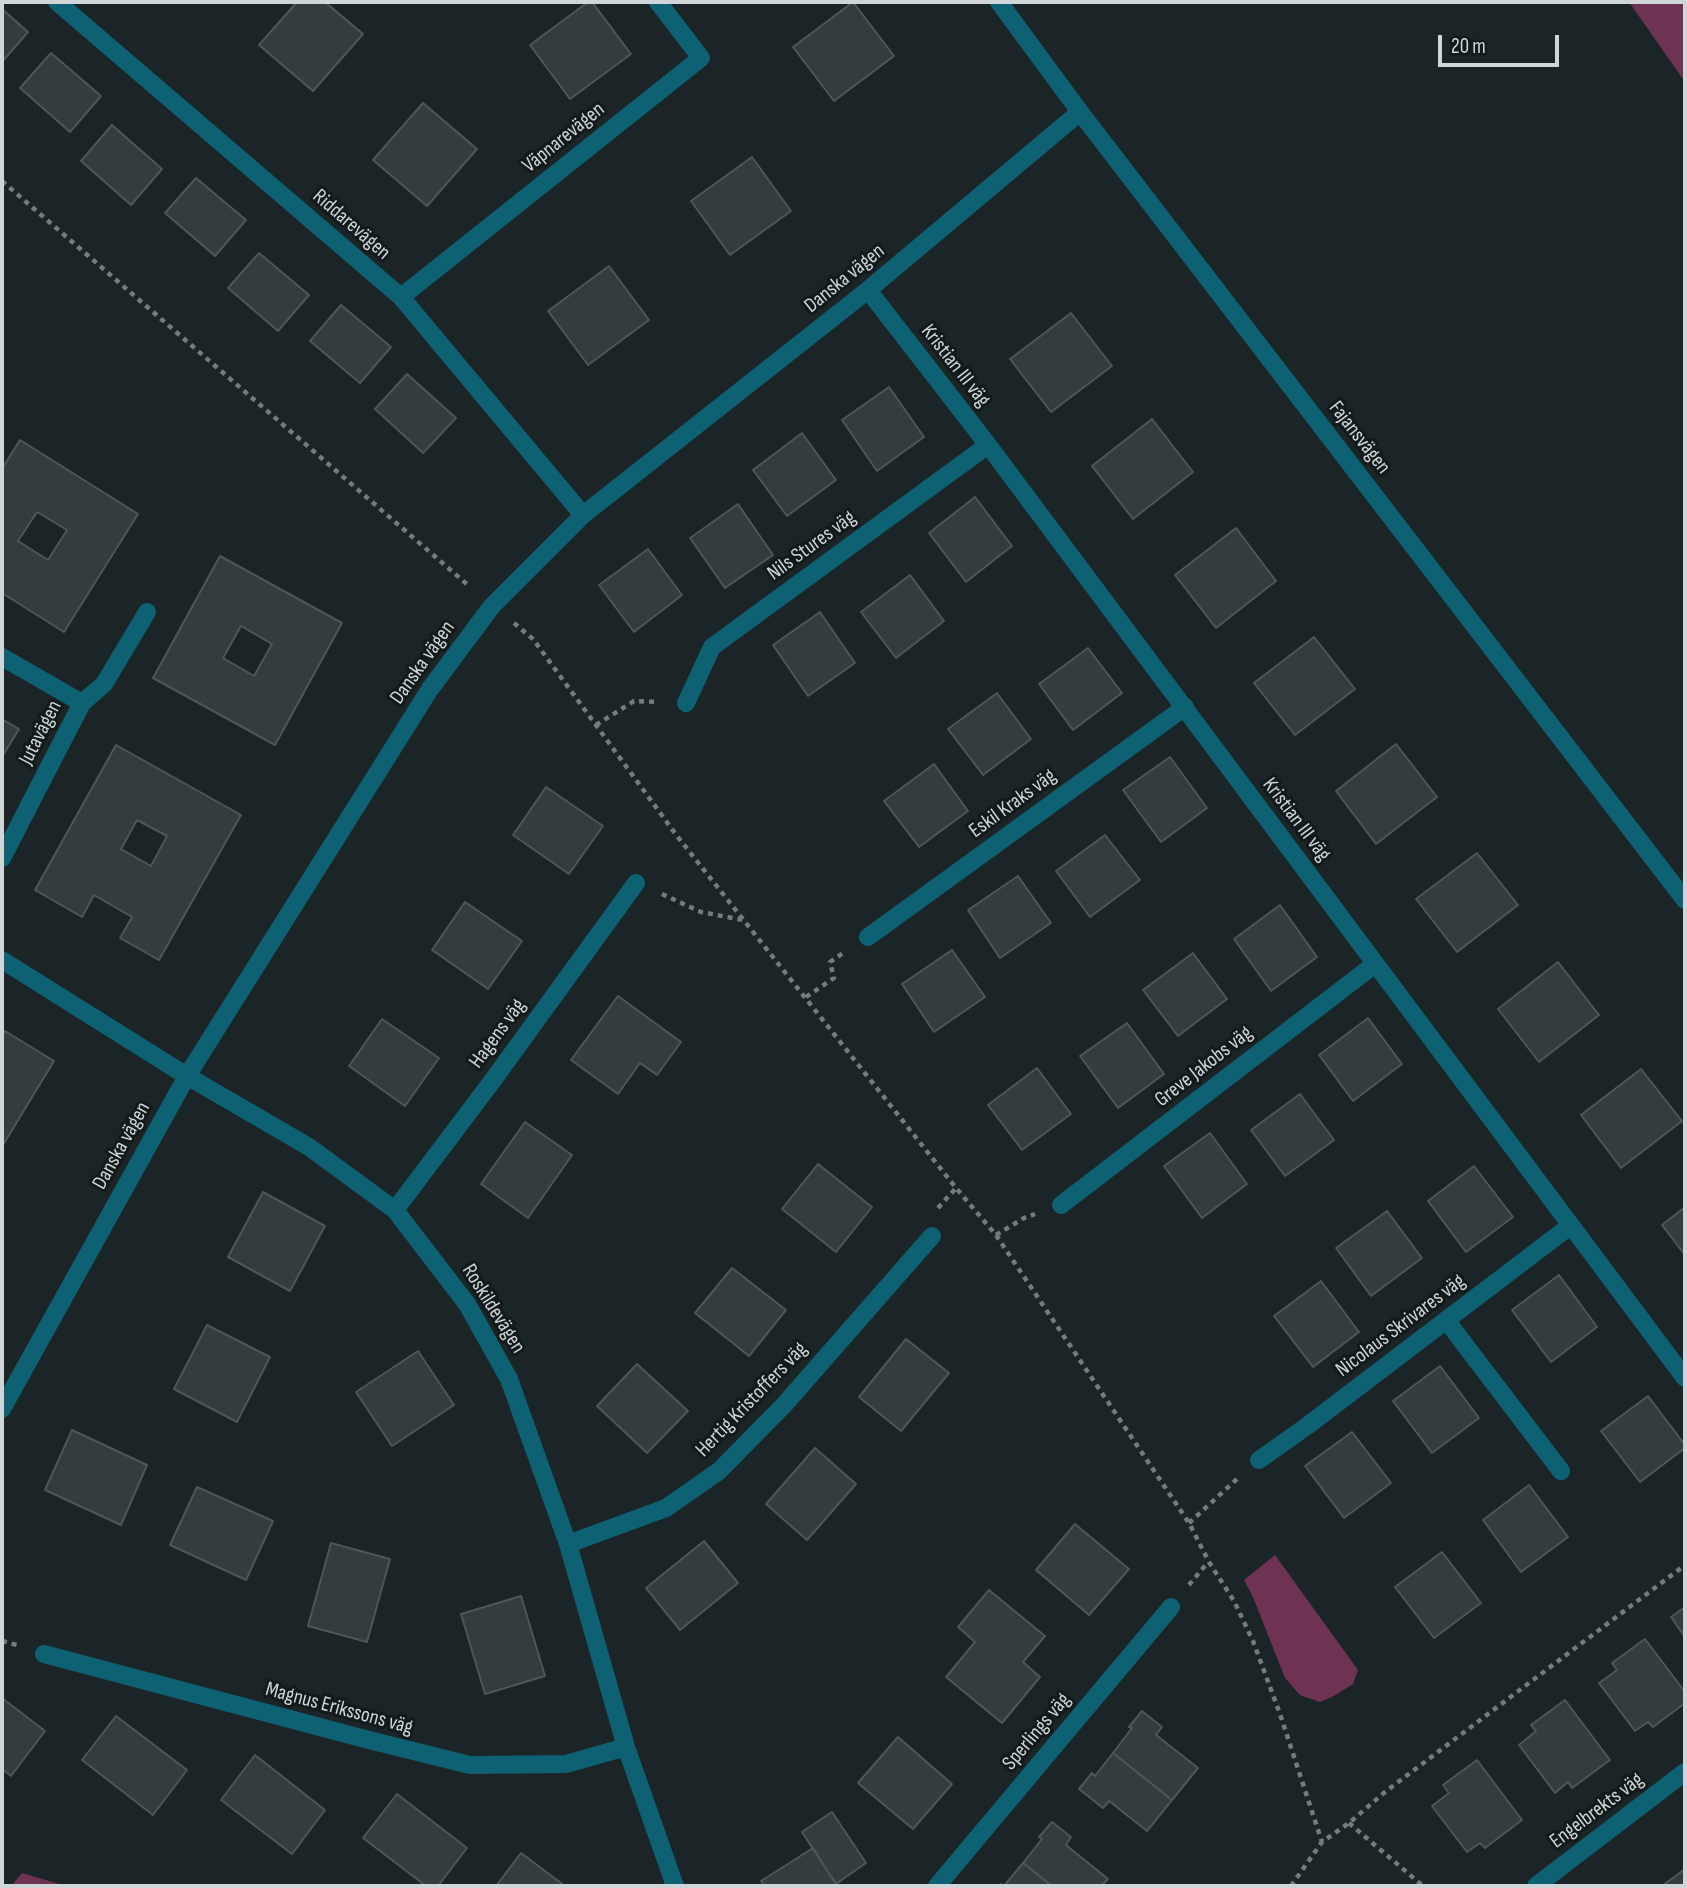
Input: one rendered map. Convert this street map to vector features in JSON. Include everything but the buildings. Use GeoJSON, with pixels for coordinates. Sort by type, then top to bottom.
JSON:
{"type":"FeatureCollection","features":[{"type":"Feature","properties":{"kind":"street","name":"Riddarevägen"},"geometry":{"type":"LineString","coordinates":[[57,2],[401,297],[583,515]]}},
{"type":"Feature","properties":{"kind":"street","name":"Väpnarevägen"},"geometry":{"type":"LineString","coordinates":[[401,297],[701,58],[658,2]]}},
{"type":"Feature","properties":{"kind":"street","name":"Fajansvägen"},"geometry":{"type":"LineString","coordinates":[[999,2],[1080,112],[1685,900]]}},
{"type":"Feature","properties":{"kind":"street","name":"Danska vägen"},"geometry":{"type":"LineString","coordinates":[[2,1409],[187,1076],[430,690],[492,606],[583,515],[868,290],[1080,112]]}},
{"type":"Feature","properties":{"kind":"street","name":"Kristian III väg"},"geometry":{"type":"LineString","coordinates":[[868,290],[1185,707],[1685,1378]]}},
{"type":"Feature","properties":{"kind":"street","name":"Nils Stures väg"},"geometry":{"type":"LineString","coordinates":[[686,703],[712,647],[988,446]]}},
{"type":"Feature","properties":{"kind":"street","name":"Jutavägen"},"geometry":{"type":"LineString","coordinates":[[2,858],[82,703],[104,684],[147,612]]}},
{"type":"Feature","properties":{"kind":"street"},"geometry":{"type":"LineString","coordinates":[[2,656],[82,703]]}},
{"type":"Feature","properties":{"kind":"street","name":"Eskil Kraks väg"},"geometry":{"type":"LineString","coordinates":[[868,937],[1185,707]]}},
{"type":"Feature","properties":{"kind":"street","name":"Hagens väg"},"geometry":{"type":"LineString","coordinates":[[395,1210],[636,883]]}},
{"type":"Feature","properties":{"kind":"street","name":"Roskildevägen"},"geometry":{"type":"LineString","coordinates":[[2,960],[187,1076],[309,1147],[395,1210],[467,1304],[509,1379],[568,1544],[626,1747],[675,1886]]}},
{"type":"Feature","properties":{"kind":"street","name":"Greve Jakobs väg"},"geometry":{"type":"LineString","coordinates":[[1061,1205],[1375,964]]}},
{"type":"Feature","properties":{"kind":"street","name":"Nicolaus Skrivares väg"},"geometry":{"type":"LineString","coordinates":[[1259,1460],[1570,1226]]}},
{"type":"Feature","properties":{"kind":"street","name":"Hertig Kristoffers väg"},"geometry":{"type":"LineString","coordinates":[[568,1544],[666,1508],[719,1471],[784,1405],[932,1236]]}},
{"type":"Feature","properties":{"kind":"street"},"geometry":{"type":"LineString","coordinates":[[1446,1320],[1561,1471]]}},
{"type":"Feature","properties":{"kind":"street","name":"Sperlings väg"},"geometry":{"type":"LineString","coordinates":[[937,1886],[1171,1607]]}},
{"type":"Feature","properties":{"kind":"street","name":"Magnus Erikssons väg"},"geometry":{"type":"LineString","coordinates":[[44,1654],[369,1741],[470,1765],[566,1765],[626,1747]]}},
{"type":"Feature","properties":{"kind":"street","name":"Engelbrekts väg"},"geometry":{"type":"LineString","coordinates":[[1536,1886],[1685,1772]]}},
{"type":"Feature","properties":{"kind":"path"},"geometry":{"type":"LineString","coordinates":[[2,181],[533,639],[677,836],[996,1235],[1189,1523],[1209,1562],[1234,1601],[1253,1641],[1322,1842]]}},
{"type":"Feature","properties":{"kind":"path"},"geometry":{"type":"LineString","coordinates":[[596,725],[634,701],[686,703]]}},
{"type":"Feature","properties":{"kind":"path"},"geometry":{"type":"LineString","coordinates":[[636,883],[701,912],[743,919]]}},
{"type":"Feature","properties":{"kind":"path"},"geometry":{"type":"LineString","coordinates":[[806,997],[834,978],[830,961],[868,937]]}},
{"type":"Feature","properties":{"kind":"path"},"geometry":{"type":"LineString","coordinates":[[996,1235],[1024,1218],[1061,1205]]}},
{"type":"Feature","properties":{"kind":"path"},"geometry":{"type":"LineString","coordinates":[[1189,1523],[1259,1460]]}},
{"type":"Feature","properties":{"kind":"path"},"geometry":{"type":"LineString","coordinates":[[1291,1886],[1322,1842],[1685,1565]]}},
{"type":"Feature","properties":{"kind":"path"},"geometry":{"type":"LineString","coordinates":[[1349,1823],[1423,1886]]}},
{"type":"Feature","properties":{"kind":"shaded area"},"geometry":{"type":"Polygon","coordinates":[[[1629,2],[1685,2],[1685,82],[1629,2]]]}},
{"type":"Feature","properties":{"kind":"shaded area"},"geometry":{"type":"Polygon","coordinates":[[[1275,1555],[1358,1670],[1353,1684],[1320,1702],[1300,1695],[1285,1678],[1244,1580],[1275,1555]]]}},
{"type":"Feature","properties":{"kind":"shaded area"},"geometry":{"type":"Polygon","coordinates":[[[22,1873],[66,1886],[11,1886],[22,1873]]]}}]}
